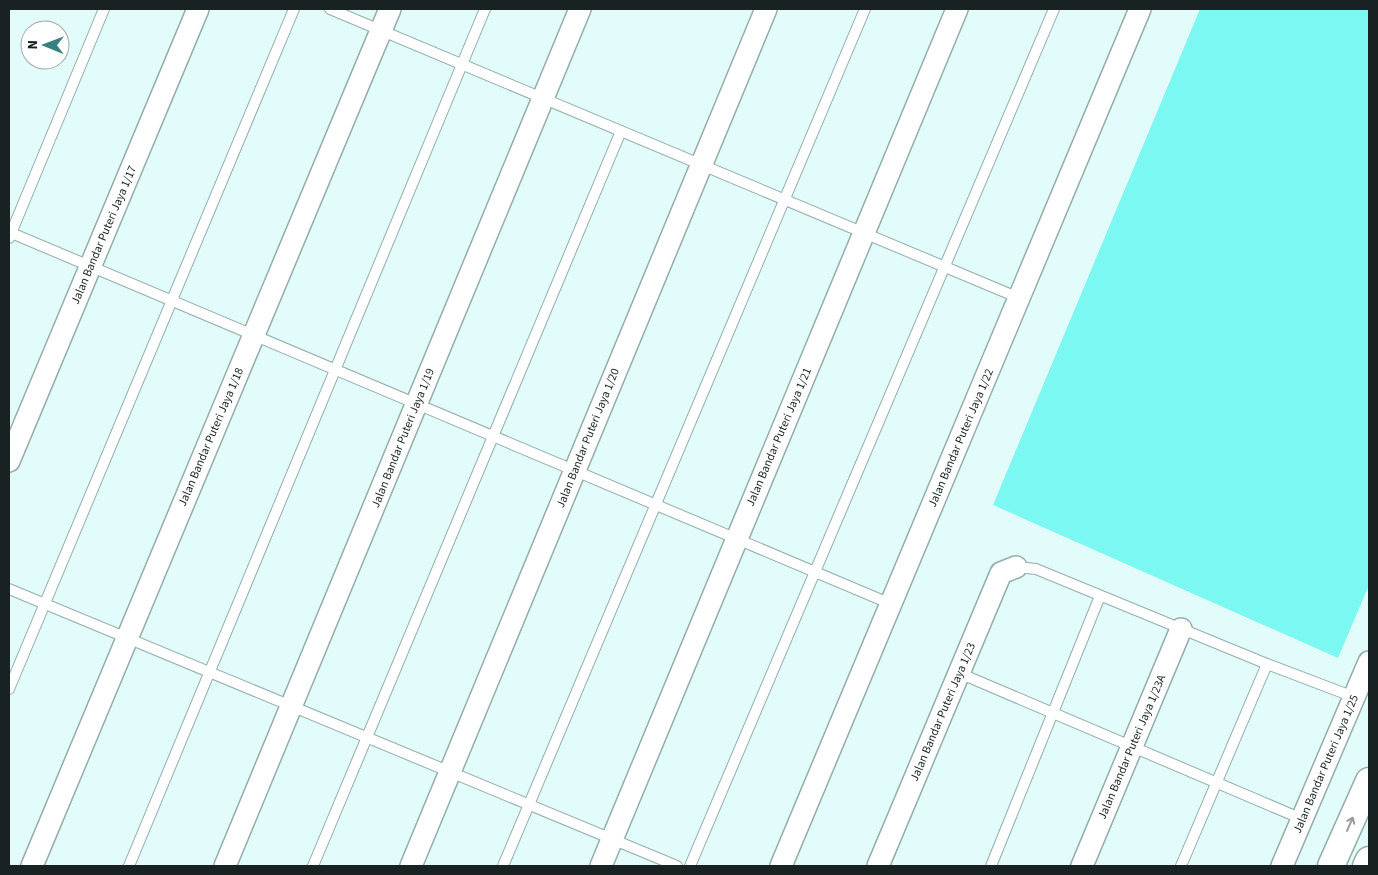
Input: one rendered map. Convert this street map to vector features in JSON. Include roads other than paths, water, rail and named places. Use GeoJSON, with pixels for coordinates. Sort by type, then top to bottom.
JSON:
{"type":"FeatureCollection","features":[{"type":"Feature","properties":{"kind":"street","name":"Jalan Bandar Puteri Jaya 1/17"},"geometry":{"type":"LineString","coordinates":[[9,461],[198,9]]}},
{"type":"Feature","properties":{"kind":"street","name":"Jalan Bandar Puteri Jaya 1/18"},"geometry":{"type":"LineString","coordinates":[[32,866],[390,9]]}},
{"type":"Feature","properties":{"kind":"street","name":"Jalan Bandar Puteri Jaya 1/19"},"geometry":{"type":"LineString","coordinates":[[225,866],[580,9]]}},
{"type":"Feature","properties":{"kind":"street","name":"Jalan Bandar Puteri Jaya 1/20"},"geometry":{"type":"LineString","coordinates":[[411,866],[766,9]]}},
{"type":"Feature","properties":{"kind":"street","name":"Jalan Bandar Puteri Jaya 1/21"},"geometry":{"type":"LineString","coordinates":[[601,866],[957,9]]}},
{"type":"Feature","properties":{"kind":"street","name":"Jalan Bandar Puteri Jaya 1/22"},"geometry":{"type":"LineString","coordinates":[[781,866],[1140,9]]}},
{"type":"Feature","properties":{"kind":"street","name":"Jalan Bandar Puteri Jaya 1/23"},"geometry":{"type":"LineString","coordinates":[[878,866],[1002,572],[1016,567]]}},
{"type":"Feature","properties":{"kind":"street","name":"Jalan Bandar Puteri Jaya 1/23A"},"geometry":{"type":"LineString","coordinates":[[1082,866],[1181,629]]}},
{"type":"Feature","properties":{"kind":"street","name":"Jalan Bandar Puteri Jaya 1/25"},"geometry":{"type":"LineString","coordinates":[[1282,866],[1369,662]]}},
{"type":"Feature","properties":{"kind":"street"},"geometry":{"type":"LineString","coordinates":[[1331,866],[1369,781]]}},
{"type":"Feature","properties":{"kind":"street"},"geometry":{"type":"LineString","coordinates":[[1366,866],[1369,860]]}},
{"type":"Feature","properties":{"kind":"lane"},"geometry":{"type":"LineString","coordinates":[[104,9],[10,234],[172,300],[891,604]]}},
{"type":"Feature","properties":{"kind":"lane"},"geometry":{"type":"LineString","coordinates":[[9,690],[294,9]]}},
{"type":"Feature","properties":{"kind":"lane"},"geometry":{"type":"LineString","coordinates":[[330,9],[1019,298]]}},
{"type":"Feature","properties":{"kind":"lane"},"geometry":{"type":"LineString","coordinates":[[128,866],[485,9]]}},
{"type":"Feature","properties":{"kind":"lane"},"geometry":{"type":"LineString","coordinates":[[503,866],[865,9]]}},
{"type":"Feature","properties":{"kind":"lane"},"geometry":{"type":"LineString","coordinates":[[690,866],[1054,9]]}},
{"type":"Feature","properties":{"kind":"lane"},"geometry":{"type":"LineString","coordinates":[[313,866],[620,131]]}},
{"type":"Feature","properties":{"kind":"lane"},"geometry":{"type":"LineString","coordinates":[[1016,567],[1036,569],[1267,664],[1354,697]]}},
{"type":"Feature","properties":{"kind":"lane"},"geometry":{"type":"LineString","coordinates":[[9,589],[676,866]]}},
{"type":"Feature","properties":{"kind":"lane"},"geometry":{"type":"LineString","coordinates":[[991,866],[1100,596]]}},
{"type":"Feature","properties":{"kind":"lane"},"geometry":{"type":"LineString","coordinates":[[1182,866],[1267,664]]}},
{"type":"Feature","properties":{"kind":"lane"},"geometry":{"type":"LineString","coordinates":[[959,673],[1302,819]]}}]}
